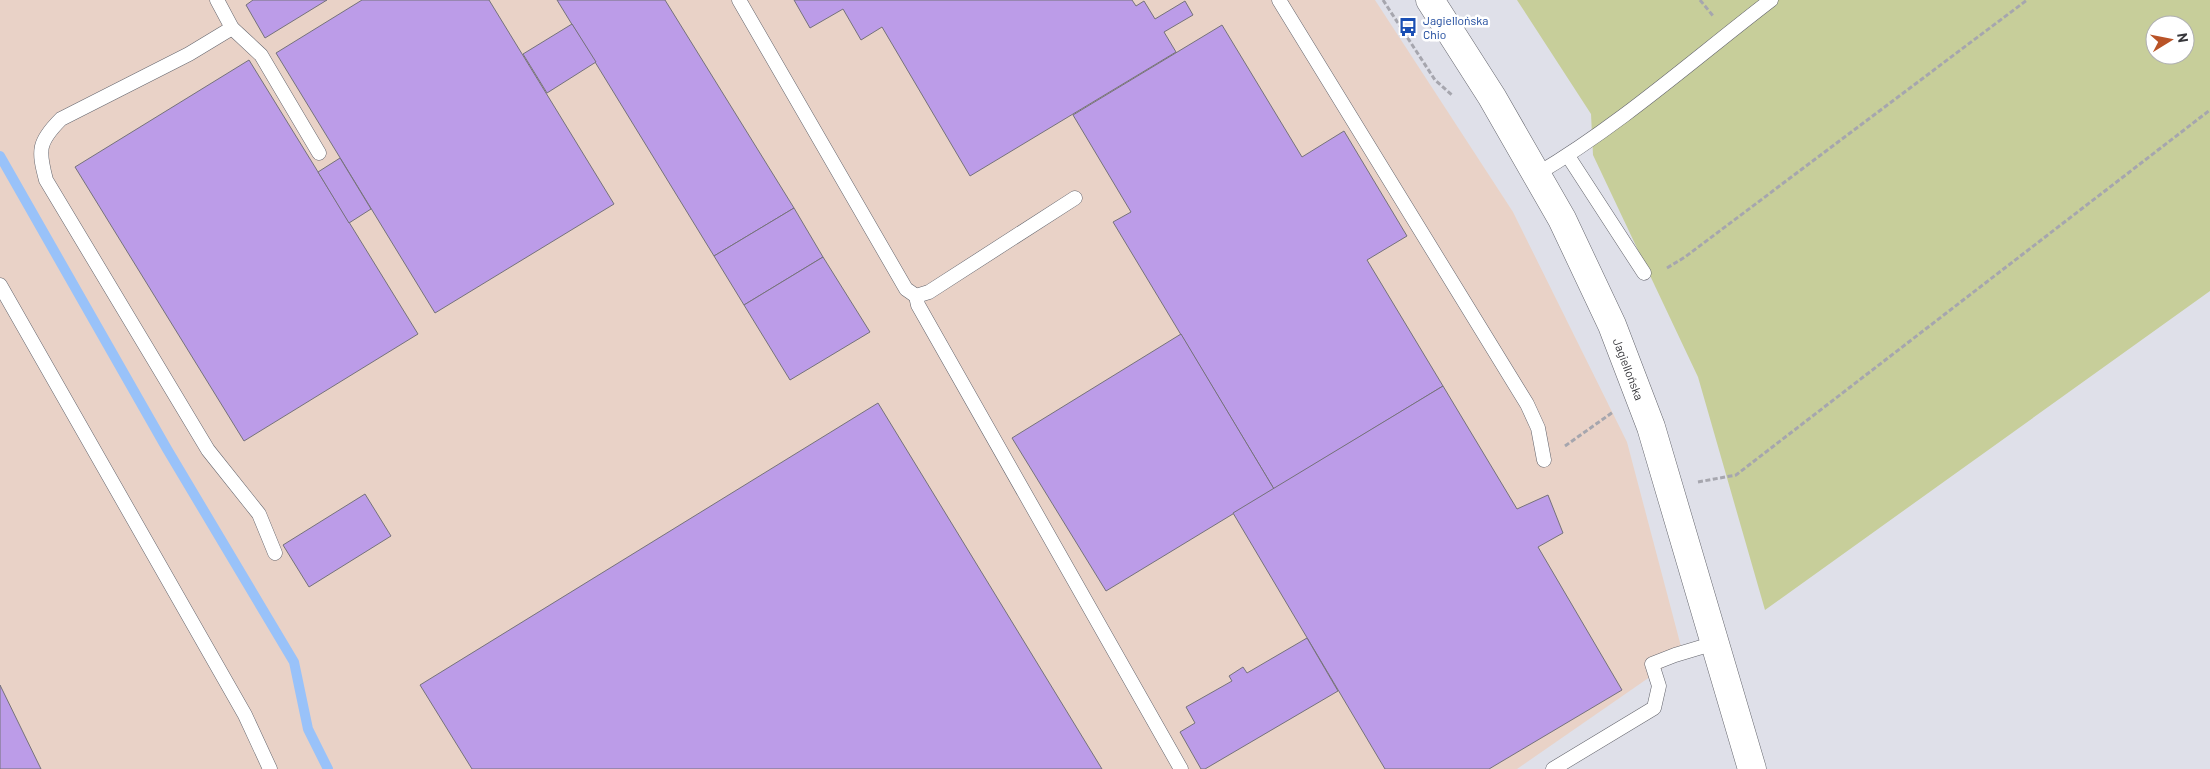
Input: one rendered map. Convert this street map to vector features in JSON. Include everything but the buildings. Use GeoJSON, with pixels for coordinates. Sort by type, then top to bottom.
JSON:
{"type":"FeatureCollection","features":[{"type":"Feature","properties":{"kind":"street","name":"Jagiellońska"},"geometry":{"type":"LineString","coordinates":[[1430,0],[1492,97],[1562,219],[1594,286],[1631,373],[1651,427],[1670,488],[1752,769]]}},
{"type":"Feature","properties":{"kind":"lane"},"geometry":{"type":"LineString","coordinates":[[217,0],[232,28],[261,55],[319,153]]}},
{"type":"Feature","properties":{"kind":"lane"},"geometry":{"type":"LineString","coordinates":[[739,0],[906,289],[916,296],[918,305],[1181,769]]}},
{"type":"Feature","properties":{"kind":"lane"},"geometry":{"type":"LineString","coordinates":[[1279,0],[1528,404],[1538,428],[1544,460]]}},
{"type":"Feature","properties":{"kind":"lane"},"geometry":{"type":"LineString","coordinates":[[1537,174],[1568,156],[1771,0]]}},
{"type":"Feature","properties":{"kind":"lane"},"geometry":{"type":"LineString","coordinates":[[232,28],[189,54],[61,119],[46,133],[40,155],[46,180],[208,450],[259,514],[275,553]]}},
{"type":"Feature","properties":{"kind":"lane"},"geometry":{"type":"LineString","coordinates":[[1568,156],[1644,272]]}},
{"type":"Feature","properties":{"kind":"lane"},"geometry":{"type":"LineString","coordinates":[[916,296],[929,292],[1075,198]]}},
{"type":"Feature","properties":{"kind":"lane"},"geometry":{"type":"LineString","coordinates":[[0,285],[245,715],[270,769]]}},
{"type":"Feature","properties":{"kind":"lane"},"geometry":{"type":"LineString","coordinates":[[1553,769],[1654,708],[1660,686],[1652,664],[1715,643]]}},
{"type":"Feature","properties":{"kind":"path"},"geometry":{"type":"LineString","coordinates":[[1383,0],[1435,80],[1457,99]]}},
{"type":"Feature","properties":{"kind":"path"},"geometry":{"type":"LineString","coordinates":[[1644,272],[1661,272],[1685,257],[2027,0]]}},
{"type":"Feature","properties":{"kind":"path"},"geometry":{"type":"LineString","coordinates":[[1670,488],[1736,475],[2210,110]]}},
{"type":"Feature","properties":{"kind":"path"},"geometry":{"type":"LineString","coordinates":[[1544,460],[1618,408],[1651,427]]}},
{"type":"Feature","properties":{"kind":"shaded area"},"geometry":{"type":"Polygon","coordinates":[[[0,0],[1375,0],[1513,212],[1627,442],[1683,654],[1517,769],[0,769],[0,0]]]}},
{"type":"Feature","properties":{"kind":"green space"},"geometry":{"type":"Polygon","coordinates":[[[1517,0],[2210,0],[2210,291],[1765,610],[1698,377],[1593,155],[1591,114],[1517,0]]]}},
{"type":"Feature","properties":{"kind":"waterway"},"geometry":{"type":"LineString","coordinates":[[0,156],[167,449],[294,662],[308,729],[328,769]]}},
{"type":"Feature","properties":{"kind":"place","name":"Jagiellońska Chio"},"geometry":{"type":"Point","coordinates":[1408,27]}}]}
